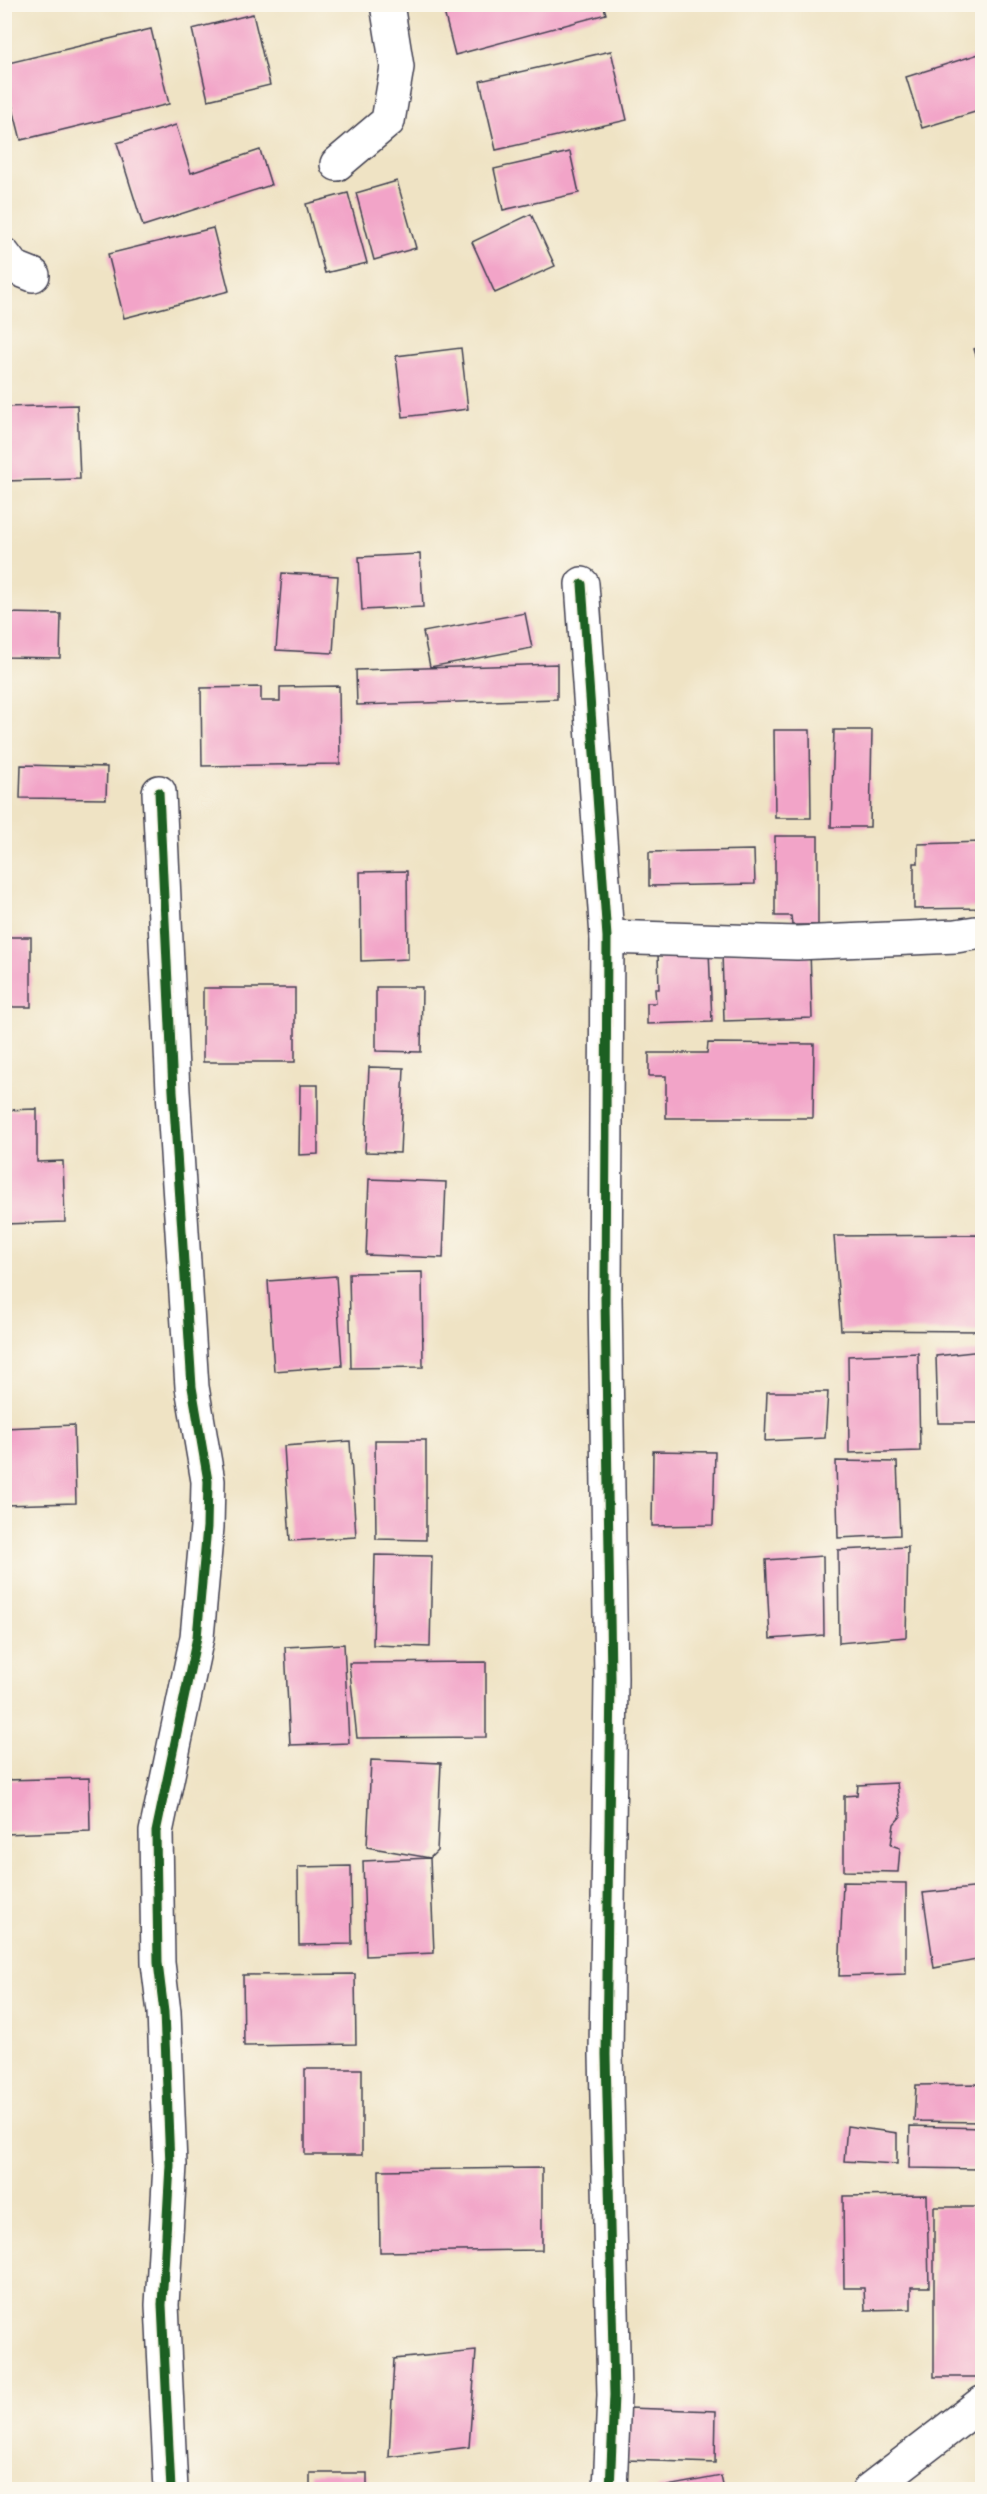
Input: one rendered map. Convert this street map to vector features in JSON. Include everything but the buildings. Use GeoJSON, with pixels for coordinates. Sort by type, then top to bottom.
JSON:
{"type":"FeatureCollection","features":[{"type":"Feature","properties":{"kind":"street"},"geometry":{"type":"LineString","coordinates":[[337,164],[388,121],[397,67],[387,4]]}},
{"type":"Feature","properties":{"kind":"street"},"geometry":{"type":"LineString","coordinates":[[4,255],[13,267],[33,275]]}},
{"type":"Feature","properties":{"kind":"street"},"geometry":{"type":"LineString","coordinates":[[582,584],[607,937],[605,1299],[611,1678],[606,2055],[614,2395],[610,2490]]}},
{"type":"Feature","properties":{"kind":"street"},"geometry":{"type":"LineString","coordinates":[[159,792],[173,1091],[192,1388],[208,1481],[207,1527],[197,1637],[156,1832],[158,1963],[164,2012],[170,2165],[162,2305],[171,2490]]}},
{"type":"Feature","properties":{"kind":"street"},"geometry":{"type":"LineString","coordinates":[[607,937],[797,943],[957,936],[982,932]]}},
{"type":"Feature","properties":{"kind":"street"},"geometry":{"type":"LineString","coordinates":[[869,2490],[982,2403]]}},
{"type":"Feature","properties":{"kind":"cycle path"},"geometry":{"type":"LineString","coordinates":[[582,584],[607,937],[605,1299],[611,1678],[606,2055],[614,2395],[610,2490]]}},
{"type":"Feature","properties":{"kind":"cycle path"},"geometry":{"type":"LineString","coordinates":[[159,792],[173,1091],[192,1387],[208,1481],[207,1527],[197,1637],[156,1832],[158,1963],[164,2012],[170,2165],[162,2305],[171,2490]]}}]}
